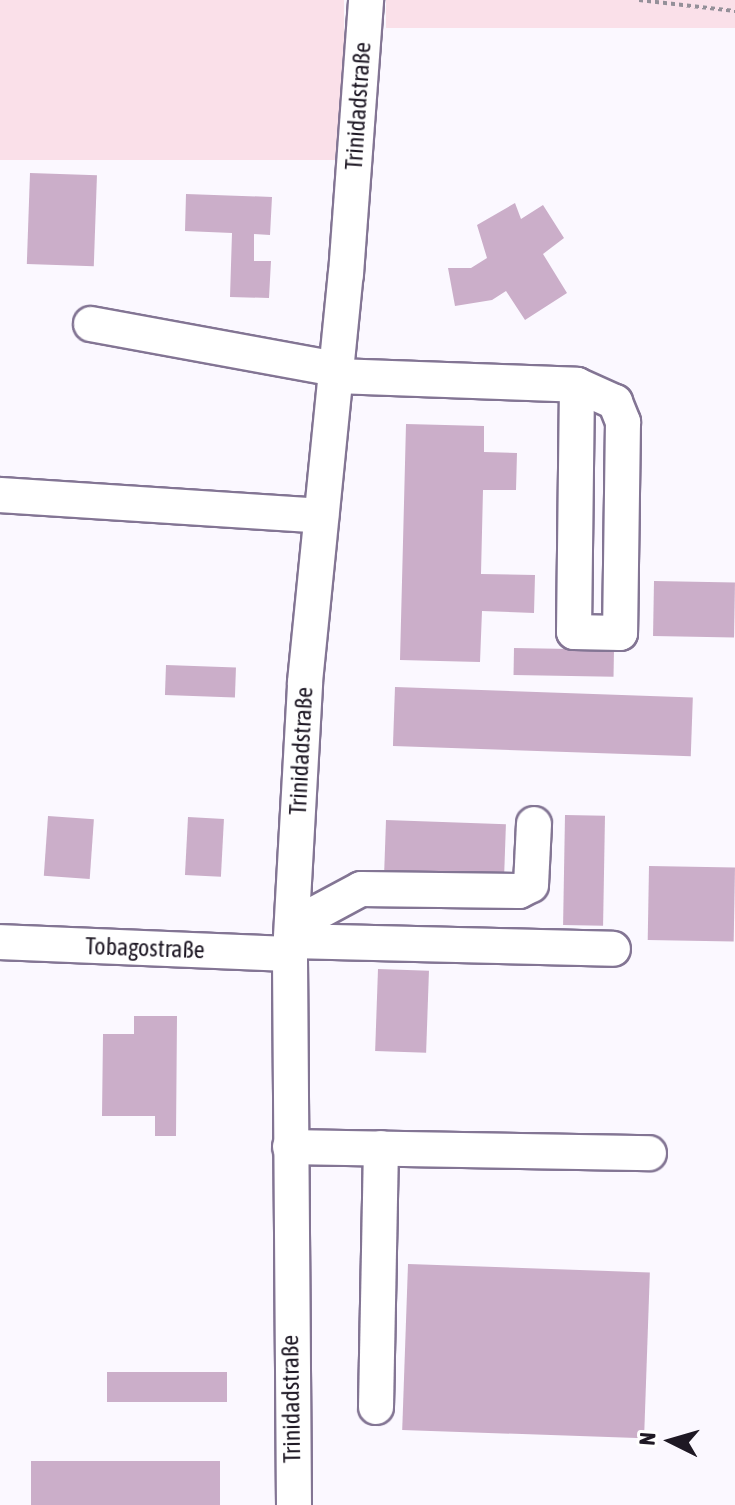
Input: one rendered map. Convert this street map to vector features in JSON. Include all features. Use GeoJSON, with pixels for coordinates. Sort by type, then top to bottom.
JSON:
{"type":"FeatureCollection","features":[{"type":"Feature","properties":{"kind":"street","name":"Trinidadstraße"},"geometry":{"type":"LineString","coordinates":[[294,1505],[291,940],[305,682],[336,373],[366,0]]}},
{"type":"Feature","properties":{"kind":"street"},"geometry":{"type":"LineString","coordinates":[[91,324],[336,373],[577,385],[615,402],[623,422],[620,633],[574,632],[577,385]]}},
{"type":"Feature","properties":{"kind":"street"},"geometry":{"type":"LineString","coordinates":[[0,495],[321,516]]}},
{"type":"Feature","properties":{"kind":"street"},"geometry":{"type":"LineString","coordinates":[[291,940],[361,889],[519,891],[531,885],[534,824]]}},
{"type":"Feature","properties":{"kind":"street","name":"Tobagostraße"},"geometry":{"type":"LineString","coordinates":[[0,942],[291,940],[613,949]]}},
{"type":"Feature","properties":{"kind":"street"},"geometry":{"type":"LineString","coordinates":[[290,1147],[649,1153]]}},
{"type":"Feature","properties":{"kind":"street"},"geometry":{"type":"LineString","coordinates":[[376,1407],[381,1148]]}},
{"type":"Feature","properties":{"kind":"path"},"geometry":{"type":"LineString","coordinates":[[639,0],[735,11]]}},
{"type":"Feature","properties":{"kind":"shaded area"},"geometry":{"type":"Polygon","coordinates":[[[0,0],[344,0],[344,160],[0,160],[0,0]]]}},
{"type":"Feature","properties":{"kind":"shaded area"},"geometry":{"type":"Polygon","coordinates":[[[386,0],[735,0],[735,28],[386,28],[386,0]]]}},
{"type":"Feature","properties":{"kind":"building"},"geometry":{"type":"Polygon","coordinates":[[[30,173],[97,175],[94,266],[27,264],[30,173]]]}},
{"type":"Feature","properties":{"kind":"building"},"geometry":{"type":"Polygon","coordinates":[[[186,194],[272,197],[270,235],[254,234],[254,261],[271,261],[269,298],[230,297],[232,233],[185,231],[186,194]]]}},
{"type":"Feature","properties":{"kind":"building"},"geometry":{"type":"Polygon","coordinates":[[[515,203],[521,219],[543,205],[564,238],[543,254],[567,293],[525,320],[506,291],[492,300],[455,306],[448,268],[471,268],[487,258],[477,225],[515,203]]]}},
{"type":"Feature","properties":{"kind":"building"},"geometry":{"type":"Polygon","coordinates":[[[406,424],[484,426],[484,452],[517,453],[516,490],[483,490],[481,574],[535,575],[534,613],[482,611],[480,662],[400,660],[406,424]]]}},
{"type":"Feature","properties":{"kind":"building"},"geometry":{"type":"Polygon","coordinates":[[[654,581],[735,582],[734,637],[653,636],[654,581]]]}},
{"type":"Feature","properties":{"kind":"building"},"geometry":{"type":"Polygon","coordinates":[[[514,648],[614,650],[614,677],[514,675],[514,648]]]}},
{"type":"Feature","properties":{"kind":"building"},"geometry":{"type":"Polygon","coordinates":[[[166,665],[236,667],[235,697],[165,695],[166,665]]]}},
{"type":"Feature","properties":{"kind":"building"},"geometry":{"type":"Polygon","coordinates":[[[395,687],[693,697],[691,756],[393,746],[395,687]]]}},
{"type":"Feature","properties":{"kind":"building"},"geometry":{"type":"Polygon","coordinates":[[[565,815],[605,816],[603,926],[563,925],[565,815]]]}},
{"type":"Feature","properties":{"kind":"building"},"geometry":{"type":"Polygon","coordinates":[[[48,816],[94,819],[90,879],[44,876],[48,816]]]}},
{"type":"Feature","properties":{"kind":"building"},"geometry":{"type":"Polygon","coordinates":[[[188,817],[224,819],[221,877],[185,875],[188,817]]]}},
{"type":"Feature","properties":{"kind":"building"},"geometry":{"type":"Polygon","coordinates":[[[386,820],[506,824],[504,877],[384,873],[386,820]]]}},
{"type":"Feature","properties":{"kind":"building"},"geometry":{"type":"Polygon","coordinates":[[[649,866],[735,868],[734,941],[648,940],[649,866]]]}},
{"type":"Feature","properties":{"kind":"building"},"geometry":{"type":"Polygon","coordinates":[[[378,969],[429,971],[426,1053],[375,1051],[378,969]]]}},
{"type":"Feature","properties":{"kind":"building"},"geometry":{"type":"Polygon","coordinates":[[[134,1016],[177,1016],[176,1136],[155,1136],[155,1116],[102,1116],[103,1034],[134,1034],[134,1016]]]}},
{"type":"Feature","properties":{"kind":"building"},"geometry":{"type":"Polygon","coordinates":[[[408,1264],[650,1272],[644,1438],[402,1430],[408,1264]]]}},
{"type":"Feature","properties":{"kind":"building"},"geometry":{"type":"Polygon","coordinates":[[[107,1372],[227,1372],[227,1402],[107,1402],[107,1372]]]}},
{"type":"Feature","properties":{"kind":"building"},"geometry":{"type":"Polygon","coordinates":[[[31,1461],[220,1461],[220,1505],[31,1505],[31,1461]]]}}]}
